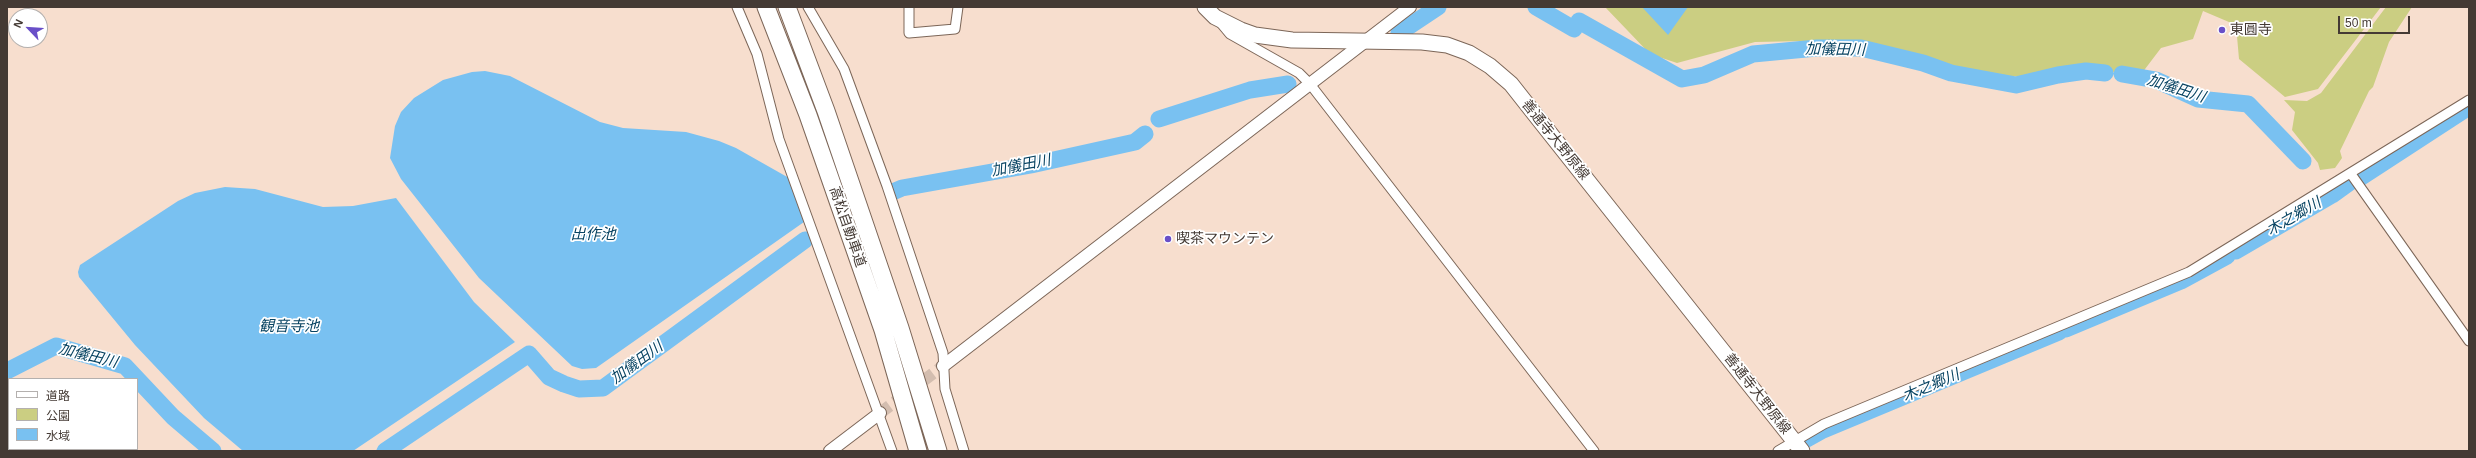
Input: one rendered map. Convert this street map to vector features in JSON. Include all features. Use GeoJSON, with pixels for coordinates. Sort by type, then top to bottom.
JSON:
{"type":"FeatureCollection","features":[{"type":"Feature","properties":{"kind":"highway","name":"高松自動車道"},"geometry":{"type":"LineString","coordinates":[[766,7],[808,115],[883,330],[918,451]]}},
{"type":"Feature","properties":{"kind":"highway","name":"高松自動車道"},"geometry":{"type":"LineString","coordinates":[[787,7],[834,133],[900,328],[938,451]]}},
{"type":"Feature","properties":{"kind":"main road","name":"善通寺大野原線"},"geometry":{"type":"LineString","coordinates":[[1210,12],[1241,30],[1268,37],[1292,40],[1367,40],[1447,45],[1469,54],[1490,66],[1510,84],[1798,446]]}},
{"type":"Feature","properties":{"kind":"street"},"geometry":{"type":"LineString","coordinates":[[737,7],[757,54],[779,139],[880,413],[892,451]]}},
{"type":"Feature","properties":{"kind":"street"},"geometry":{"type":"LineString","coordinates":[[808,7],[844,68],[890,193],[943,353],[945,389],[964,451]]}},
{"type":"Feature","properties":{"kind":"street"},"geometry":{"type":"LineString","coordinates":[[908,7],[909,33],[955,29],[958,7]]}},
{"type":"Feature","properties":{"kind":"street"},"geometry":{"type":"LineString","coordinates":[[943,366],[1410,7]]}},
{"type":"Feature","properties":{"kind":"street"},"geometry":{"type":"LineString","coordinates":[[1210,12],[1230,34],[1299,73],[1310,84],[1594,451]]}},
{"type":"Feature","properties":{"kind":"street"},"geometry":{"type":"LineString","coordinates":[[1778,451],[1798,446],[1824,424],[2189,272],[2351,174],[2469,100]]}},
{"type":"Feature","properties":{"kind":"street"},"geometry":{"type":"LineString","coordinates":[[2351,174],[2469,341]]}},
{"type":"Feature","properties":{"kind":"street"},"geometry":{"type":"LineString","coordinates":[[830,451],[880,413]]}},
{"type":"Feature","properties":{"kind":"green space"},"geometry":{"type":"Polygon","coordinates":[[[1605,7],[2381,7],[2318,89],[2285,97],[2239,59],[2236,25],[2203,11],[2193,39],[2161,48],[2142,73],[2065,70],[2023,77],[1974,73],[1857,40],[1755,42],[1677,63],[1650,54],[1605,7]]]}},
{"type":"Feature","properties":{"kind":"green space"},"geometry":{"type":"Polygon","coordinates":[[[2386,7],[2412,7],[2389,42],[2373,87],[2369,91],[2340,151],[2342,158],[2335,168],[2320,170],[2318,163],[2292,130],[2295,112],[2284,100],[2307,101],[2321,93],[2386,7]]]}},
{"type":"Feature","properties":{"kind":"water"},"geometry":{"type":"Polygon","coordinates":[[[1642,7],[1688,7],[1668,35],[1642,7]]]}},
{"type":"Feature","properties":{"kind":"water","name":"出作池"},"geometry":{"type":"Polygon","coordinates":[[[485,71],[510,76],[600,122],[623,128],[686,132],[719,141],[736,148],[789,178],[804,222],[596,368],[582,369],[572,366],[479,278],[401,179],[390,158],[395,126],[401,112],[414,98],[443,80],[472,72],[485,71]]]}},
{"type":"Feature","properties":{"kind":"water","name":"観音寺池"},"geometry":{"type":"Polygon","coordinates":[[[225,187],[255,189],[323,207],[353,206],[396,198],[474,302],[515,342],[353,451],[243,451],[204,418],[135,345],[79,277],[78,272],[80,265],[178,201],[195,193],[225,187]]]}},
{"type":"Feature","properties":{"kind":"waterway","name":"加儀田川"},"geometry":{"type":"LineString","coordinates":[[1399,33],[1438,7]]}},
{"type":"Feature","properties":{"kind":"waterway","name":"加儀田川"},"geometry":{"type":"LineString","coordinates":[[1536,7],[1574,29]]}},
{"type":"Feature","properties":{"kind":"waterway","name":"加儀田川"},"geometry":{"type":"LineString","coordinates":[[1579,21],[1682,79],[1704,75],[1753,54],[1817,48],[1861,48],[1923,63],[1951,73],[2016,85],[2058,75],[2086,71],[2105,73]]}},
{"type":"Feature","properties":{"kind":"waterway","name":"加儀田川"},"geometry":{"type":"LineString","coordinates":[[2122,74],[2156,80],[2198,99],[2248,104],[2303,161]]}},
{"type":"Feature","properties":{"kind":"waterway","name":"加儀田川"},"geometry":{"type":"LineString","coordinates":[[1159,119],[1250,90],[1288,84]]}},
{"type":"Feature","properties":{"kind":"waterway","name":"木之郷川"},"geometry":{"type":"LineString","coordinates":[[2360,178],[2469,107]]}},
{"type":"Feature","properties":{"kind":"waterway","name":"加儀田川"},"geometry":{"type":"LineString","coordinates":[[895,191],[902,188],[1031,165],[1135,142],[1145,134]]}},
{"type":"Feature","properties":{"kind":"waterway","name":"木之郷川"},"geometry":{"type":"LineString","coordinates":[[2236,251],[2332,195],[2350,182]]}},
{"type":"Feature","properties":{"kind":"waterway","name":"加儀田川"},"geometry":{"type":"LineString","coordinates":[[385,451],[529,354],[549,377],[564,384],[579,389],[603,388],[805,240]]}},
{"type":"Feature","properties":{"kind":"waterway","name":"木之郷川"},"geometry":{"type":"LineString","coordinates":[[2066,329],[2181,281],[2227,256]]}},
{"type":"Feature","properties":{"kind":"waterway","name":"木之郷川"},"geometry":{"type":"LineString","coordinates":[[1803,441],[1821,431],[2059,332]]}},
{"type":"Feature","properties":{"kind":"waterway","name":"加儀田川"},"geometry":{"type":"LineString","coordinates":[[7,371],[56,346],[125,366],[136,378]]}},
{"type":"Feature","properties":{"kind":"waterway","name":"加儀田川"},"geometry":{"type":"LineString","coordinates":[[138,380],[173,417],[213,451]]}},
{"type":"Feature","properties":{"kind":"tunnel"},"geometry":{"type":"LineString","coordinates":[[880,413],[943,366]]}},
{"type":"Feature","properties":{"kind":"place","name":"東圓寺"},"geometry":{"type":"Point","coordinates":[2222,30]}},
{"type":"Feature","properties":{"kind":"place","name":"喫茶マウンテン"},"geometry":{"type":"Point","coordinates":[1168,239]}}]}
